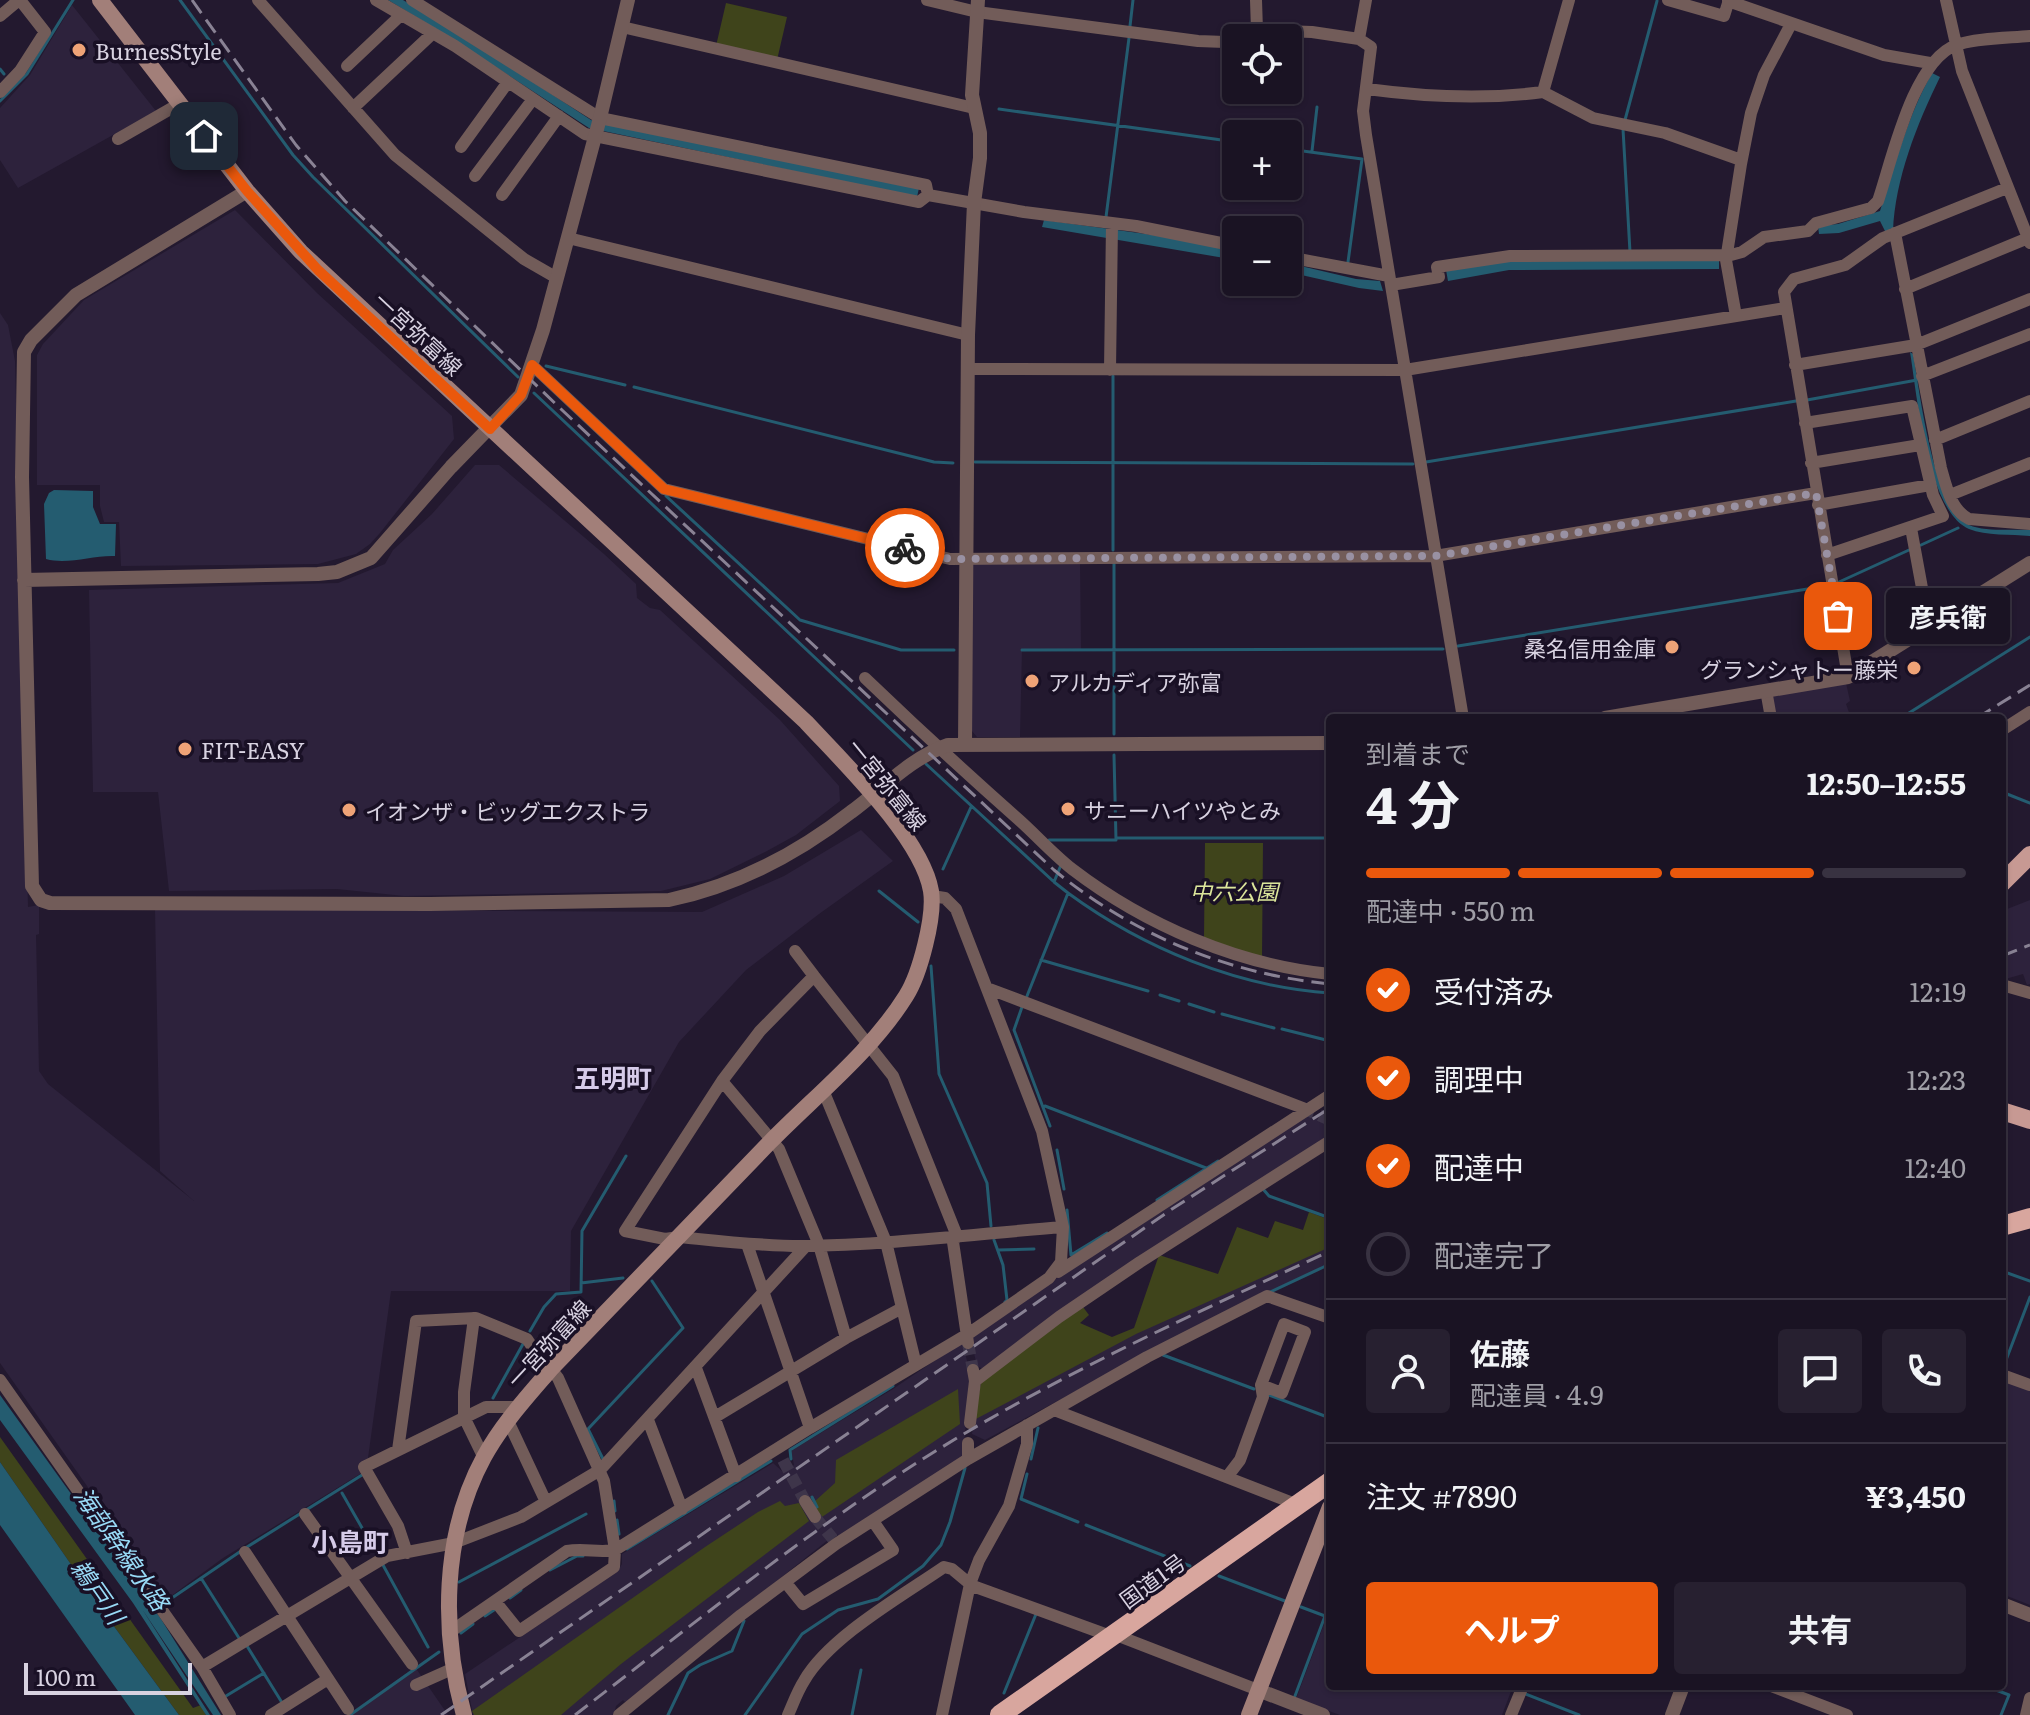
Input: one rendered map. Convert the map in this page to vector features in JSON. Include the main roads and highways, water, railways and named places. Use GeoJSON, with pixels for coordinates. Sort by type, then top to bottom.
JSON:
{"type":"FeatureCollection","features":[{"type":"Feature","properties":{"kind":"highway"},"geometry":{"type":"LineString","coordinates":[[2006,1225],[2030,1218]]}},
{"type":"Feature","properties":{"kind":"highway","name":"国道1号"},"geometry":{"type":"LineString","coordinates":[[1000,1715],[1326,1485]]}},
{"type":"Feature","properties":{"kind":"main road","name":"一宮弥富線"},"geometry":{"type":"LineString","coordinates":[[100,0],[247,191],[318,270],[806,722],[872,795],[911,845],[929,881],[932,896],[923,957],[907,995],[868,1044],[551,1369],[513,1414],[484,1458],[454,1543],[450,1632],[452,1669],[464,1715]]}},
{"type":"Feature","properties":{"kind":"main road"},"geometry":{"type":"LineString","coordinates":[[2006,879],[2030,855]]}},
{"type":"Feature","properties":{"kind":"main road"},"geometry":{"type":"LineString","coordinates":[[2006,1112],[2030,1120]]}},
{"type":"Feature","properties":{"kind":"main road"},"geometry":{"type":"LineString","coordinates":[[1249,1715],[1326,1517]]}},
{"type":"Feature","properties":{"kind":"water"},"geometry":{"type":"Polygon","coordinates":[[[388,0],[403,0],[591,120],[919,188],[917,197],[589,128],[388,0]]]}},
{"type":"Feature","properties":{"kind":"water"},"geometry":{"type":"Polygon","coordinates":[[[1932,73],[1940,77],[1909,152],[1898,192],[1893,231],[1885,231],[1880,221],[1839,233],[1819,234],[1818,226],[1838,224],[1880,211],[1909,123],[1932,73]]]}},
{"type":"Feature","properties":{"kind":"water"},"geometry":{"type":"Polygon","coordinates":[[[1044,220],[1175,238],[1222,249],[1222,258],[1042,227],[1044,220]]]}},
{"type":"Feature","properties":{"kind":"water"},"geometry":{"type":"Polygon","coordinates":[[[1719,259],[1719,269],[1509,270],[1448,281],[1446,270],[1510,260],[1719,259]]]}},
{"type":"Feature","properties":{"kind":"water"},"geometry":{"type":"Polygon","coordinates":[[[1302,266],[1356,279],[1380,281],[1383,291],[1302,275],[1302,266]]]}},
{"type":"Feature","properties":{"kind":"water"},"geometry":{"type":"Polygon","coordinates":[[[1910,352],[1913,354],[1937,474],[1957,515],[1975,527],[2030,530],[2030,536],[1991,534],[1969,529],[1955,518],[1943,500],[1926,450],[1910,352]]]}},
{"type":"Feature","properties":{"kind":"water"},"geometry":{"type":"Polygon","coordinates":[[[54,490],[93,491],[93,507],[100,524],[116,524],[115,556],[63,561],[46,559],[44,504],[54,490]]]}},
{"type":"Feature","properties":{"kind":"water"},"geometry":{"type":"Polygon","coordinates":[[[0,1395],[161,1619],[221,1715],[213,1715],[142,1609],[210,1715],[206,1715],[133,1603],[0,1420],[0,1395]]]}},
{"type":"Feature","properties":{"kind":"water"},"geometry":{"type":"Polygon","coordinates":[[[0,1462],[179,1715],[135,1715],[0,1525],[0,1462]]]}},
{"type":"Feature","properties":{"kind":"waterway"},"geometry":{"type":"LineString","coordinates":[[0,101],[27,74],[73,0]]}},
{"type":"Feature","properties":{"kind":"waterway"},"geometry":{"type":"LineString","coordinates":[[180,0],[293,155],[518,377]]}},
{"type":"Feature","properties":{"kind":"waterway"},"geometry":{"type":"LineString","coordinates":[[1130,26],[1133,0]]}},
{"type":"Feature","properties":{"kind":"waterway"},"geometry":{"type":"LineString","coordinates":[[1625,120],[1657,1]]}},
{"type":"Feature","properties":{"kind":"waterway"},"geometry":{"type":"LineString","coordinates":[[1106,217],[1129,38]]}},
{"type":"Feature","properties":{"kind":"waterway"},"geometry":{"type":"LineString","coordinates":[[0,69],[4,74]]}},
{"type":"Feature","properties":{"kind":"waterway"},"geometry":{"type":"LineString","coordinates":[[1312,151],[1317,107]]}},
{"type":"Feature","properties":{"kind":"waterway"},"geometry":{"type":"LineString","coordinates":[[999,109],[1222,140]]}},
{"type":"Feature","properties":{"kind":"waterway"},"geometry":{"type":"LineString","coordinates":[[1623,129],[1630,252]]}},
{"type":"Feature","properties":{"kind":"waterway"},"geometry":{"type":"LineString","coordinates":[[1302,151],[1362,159],[1348,262]]}},
{"type":"Feature","properties":{"kind":"waterway"},"geometry":{"type":"LineString","coordinates":[[546,366],[625,385]]}},
{"type":"Feature","properties":{"kind":"waterway"},"geometry":{"type":"LineString","coordinates":[[1113,376],[1113,550]]}},
{"type":"Feature","properties":{"kind":"waterway"},"geometry":{"type":"LineString","coordinates":[[1807,400],[1917,380]]}},
{"type":"Feature","properties":{"kind":"waterway"},"geometry":{"type":"LineString","coordinates":[[634,387],[934,462],[953,463]]}},
{"type":"Feature","properties":{"kind":"waterway"},"geometry":{"type":"LineString","coordinates":[[534,393],[913,750]]}},
{"type":"Feature","properties":{"kind":"waterway"},"geometry":{"type":"LineString","coordinates":[[1426,462],[1796,401]]}},
{"type":"Feature","properties":{"kind":"waterway"},"geometry":{"type":"LineString","coordinates":[[975,462],[1413,464]]}},
{"type":"Feature","properties":{"kind":"waterway"},"geometry":{"type":"LineString","coordinates":[[666,496],[800,620],[901,650],[954,650]]}},
{"type":"Feature","properties":{"kind":"waterway"},"geometry":{"type":"LineString","coordinates":[[1921,545],[1958,528]]}},
{"type":"Feature","properties":{"kind":"waterway"},"geometry":{"type":"LineString","coordinates":[[1839,582],[1909,550]]}},
{"type":"Feature","properties":{"kind":"waterway"},"geometry":{"type":"LineString","coordinates":[[1114,564],[1114,734]]}},
{"type":"Feature","properties":{"kind":"waterway"},"geometry":{"type":"LineString","coordinates":[[1458,646],[1826,586]]}},
{"type":"Feature","properties":{"kind":"waterway"},"geometry":{"type":"LineString","coordinates":[[1907,714],[2030,637]]}},
{"type":"Feature","properties":{"kind":"waterway"},"geometry":{"type":"LineString","coordinates":[[1022,650],[1443,649]]}},
{"type":"Feature","properties":{"kind":"waterway"},"geometry":{"type":"LineString","coordinates":[[1049,840],[1116,840],[1114,755]]}},
{"type":"Feature","properties":{"kind":"waterway"},"geometry":{"type":"LineString","coordinates":[[926,764],[1053,881]]}},
{"type":"Feature","properties":{"kind":"waterway"},"geometry":{"type":"LineString","coordinates":[[2006,794],[2030,803]]}},
{"type":"Feature","properties":{"kind":"waterway"},"geometry":{"type":"LineString","coordinates":[[943,869],[971,807]]}},
{"type":"Feature","properties":{"kind":"waterway"},"geometry":{"type":"LineString","coordinates":[[1116,838],[1326,838]]}},
{"type":"Feature","properties":{"kind":"waterway"},"geometry":{"type":"LineString","coordinates":[[1027,996],[1068,893],[1054,882],[1061,865]]}},
{"type":"Feature","properties":{"kind":"waterway"},"geometry":{"type":"LineString","coordinates":[[879,891],[918,922]]}},
{"type":"Feature","properties":{"kind":"waterway"},"geometry":{"type":"LineString","coordinates":[[1068,893],[1128,931],[1192,961],[1260,983],[1326,993]]}},
{"type":"Feature","properties":{"kind":"waterway"},"geometry":{"type":"LineString","coordinates":[[1041,960],[1148,991]]}},
{"type":"Feature","properties":{"kind":"waterway"},"geometry":{"type":"LineString","coordinates":[[931,966],[939,1074],[987,1183],[991,1226]]}},
{"type":"Feature","properties":{"kind":"waterway"},"geometry":{"type":"LineString","coordinates":[[1160,995],[1179,1001]]}},
{"type":"Feature","properties":{"kind":"waterway"},"geometry":{"type":"LineString","coordinates":[[1189,1004],[1214,1012]]}},
{"type":"Feature","properties":{"kind":"waterway"},"geometry":{"type":"LineString","coordinates":[[1022,1007],[1014,1030],[1050,1126]]}},
{"type":"Feature","properties":{"kind":"waterway"},"geometry":{"type":"LineString","coordinates":[[1222,1014],[1274,1028]]}},
{"type":"Feature","properties":{"kind":"waterway"},"geometry":{"type":"LineString","coordinates":[[1282,1029],[1326,1040]]}},
{"type":"Feature","properties":{"kind":"waterway"},"geometry":{"type":"LineString","coordinates":[[1045,1106],[1206,1168]]}},
{"type":"Feature","properties":{"kind":"waterway"},"geometry":{"type":"LineString","coordinates":[[1057,1150],[1064,1189]]}},
{"type":"Feature","properties":{"kind":"waterway"},"geometry":{"type":"LineString","coordinates":[[530,1331],[556,1294],[581,1292],[582,1231],[626,1156]]}},
{"type":"Feature","properties":{"kind":"waterway"},"geometry":{"type":"LineString","coordinates":[[1157,1200],[1218,1161]]}},
{"type":"Feature","properties":{"kind":"waterway"},"geometry":{"type":"LineString","coordinates":[[1263,1189],[1269,1196],[1326,1217]]}},
{"type":"Feature","properties":{"kind":"waterway"},"geometry":{"type":"LineString","coordinates":[[1067,1210],[1071,1255],[1107,1233]]}},
{"type":"Feature","properties":{"kind":"waterway"},"geometry":{"type":"LineString","coordinates":[[994,1240],[1003,1265],[1005,1302]]}},
{"type":"Feature","properties":{"kind":"waterway"},"geometry":{"type":"LineString","coordinates":[[998,1250],[1034,1249]]}},
{"type":"Feature","properties":{"kind":"waterway"},"geometry":{"type":"LineString","coordinates":[[1268,1293],[1326,1266]]}},
{"type":"Feature","properties":{"kind":"waterway"},"geometry":{"type":"LineString","coordinates":[[2006,1272],[2030,1281]]}},
{"type":"Feature","properties":{"kind":"waterway"},"geometry":{"type":"LineString","coordinates":[[581,1283],[623,1278]]}},
{"type":"Feature","properties":{"kind":"waterway"},"geometry":{"type":"LineString","coordinates":[[603,1459],[588,1429],[683,1328],[652,1281]]}},
{"type":"Feature","properties":{"kind":"waterway"},"geometry":{"type":"LineString","coordinates":[[2006,1360],[2030,1297]]}},
{"type":"Feature","properties":{"kind":"waterway"},"geometry":{"type":"LineString","coordinates":[[493,1398],[523,1344]]}},
{"type":"Feature","properties":{"kind":"waterway"},"geometry":{"type":"LineString","coordinates":[[1163,1355],[1254,1389]]}},
{"type":"Feature","properties":{"kind":"waterway"},"geometry":{"type":"LineString","coordinates":[[791,1459],[790,1450],[893,1386]]}},
{"type":"Feature","properties":{"kind":"waterway"},"geometry":{"type":"LineString","coordinates":[[1269,1395],[1326,1416]]}},
{"type":"Feature","properties":{"kind":"waterway"},"geometry":{"type":"LineString","coordinates":[[1031,1459],[1038,1428]]}},
{"type":"Feature","properties":{"kind":"waterway"},"geometry":{"type":"LineString","coordinates":[[627,1549],[771,1461]]}},
{"type":"Feature","properties":{"kind":"waterway"},"geometry":{"type":"LineString","coordinates":[[745,1715],[802,1634],[838,1610],[878,1599],[923,1566],[941,1545],[965,1468]]}},
{"type":"Feature","properties":{"kind":"waterway"},"geometry":{"type":"LineString","coordinates":[[1027,1474],[1021,1499],[1078,1522]]}},
{"type":"Feature","properties":{"kind":"waterway"},"geometry":{"type":"LineString","coordinates":[[247,1547],[362,1475]]}},
{"type":"Feature","properties":{"kind":"waterway"},"geometry":{"type":"LineString","coordinates":[[342,1493],[377,1554]]}},
{"type":"Feature","properties":{"kind":"waterway"},"geometry":{"type":"LineString","coordinates":[[812,1497],[817,1507]]}},
{"type":"Feature","properties":{"kind":"waterway"},"geometry":{"type":"LineString","coordinates":[[614,1501],[615,1511]]}},
{"type":"Feature","properties":{"kind":"waterway"},"geometry":{"type":"LineString","coordinates":[[459,1582],[586,1514]]}},
{"type":"Feature","properties":{"kind":"waterway"},"geometry":{"type":"LineString","coordinates":[[617,1520],[619,1534]]}},
{"type":"Feature","properties":{"kind":"waterway"},"geometry":{"type":"LineString","coordinates":[[1086,1525],[1190,1566]]}},
{"type":"Feature","properties":{"kind":"waterway","name":"海部幹線水路"},"geometry":{"type":"LineString","coordinates":[[169,1600],[241,1551]]}},
{"type":"Feature","properties":{"kind":"waterway"},"geometry":{"type":"LineString","coordinates":[[550,1570],[583,1556]]}},
{"type":"Feature","properties":{"kind":"waterway"},"geometry":{"type":"LineString","coordinates":[[383,1565],[428,1647]]}},
{"type":"Feature","properties":{"kind":"waterway"},"geometry":{"type":"LineString","coordinates":[[1219,1576],[1285,1601]]}},
{"type":"Feature","properties":{"kind":"waterway"},"geometry":{"type":"LineString","coordinates":[[201,1578],[239,1638]]}},
{"type":"Feature","properties":{"kind":"waterway"},"geometry":{"type":"LineString","coordinates":[[510,1598],[521,1590]]}},
{"type":"Feature","properties":{"kind":"waterway"},"geometry":{"type":"LineString","coordinates":[[1295,1696],[1325,1616],[1301,1607]]}},
{"type":"Feature","properties":{"kind":"waterway"},"geometry":{"type":"LineString","coordinates":[[485,1616],[494,1610]]}},
{"type":"Feature","properties":{"kind":"waterway"},"geometry":{"type":"LineString","coordinates":[[1004,1693],[1036,1614]]}},
{"type":"Feature","properties":{"kind":"waterway"},"geometry":{"type":"LineString","coordinates":[[668,1715],[688,1673],[732,1651],[744,1621]]}},
{"type":"Feature","properties":{"kind":"waterway"},"geometry":{"type":"LineString","coordinates":[[461,1633],[473,1624]]}},
{"type":"Feature","properties":{"kind":"waterway"},"geometry":{"type":"LineString","coordinates":[[247,1646],[281,1701]]}},
{"type":"Feature","properties":{"kind":"waterway"},"geometry":{"type":"LineString","coordinates":[[350,1715],[439,1652]]}},
{"type":"Feature","properties":{"kind":"waterway"},"geometry":{"type":"LineString","coordinates":[[852,1715],[861,1670]]}},
{"type":"Feature","properties":{"kind":"waterway"},"geometry":{"type":"LineString","coordinates":[[226,1696],[264,1673]]}},
{"type":"Feature","properties":{"kind":"waterway"},"geometry":{"type":"LineString","coordinates":[[1996,1690],[2009,1695],[2001,1715]]}},
{"type":"Feature","properties":{"kind":"waterway"},"geometry":{"type":"LineString","coordinates":[[1523,1693],[1579,1715]]}},
{"type":"Feature","properties":{"kind":"tunnel"},"geometry":{"type":"LineString","coordinates":[[1303,1108],[1326,1118]]}},
{"type":"Feature","properties":{"kind":"tunnel"},"geometry":{"type":"LineString","coordinates":[[968,1343],[973,1370]]}},
{"type":"Feature","properties":{"kind":"tunnel"},"geometry":{"type":"LineString","coordinates":[[783,1460],[805,1501]]}},
{"type":"Feature","properties":{"kind":"tunnel"},"geometry":{"type":"LineString","coordinates":[[815,1517],[833,1539]]}},
{"type":"Feature","properties":{"kind":"railway"},"geometry":{"type":"LineString","coordinates":[[192,0],[296,145],[345,201],[562,410],[1054,870],[1116,914],[1183,948],[1255,971],[1326,983]]}},
{"type":"Feature","properties":{"kind":"railway"},"geometry":{"type":"LineString","coordinates":[[1983,714],[2030,685]]}},
{"type":"Feature","properties":{"kind":"railway"},"geometry":{"type":"LineString","coordinates":[[2006,954],[2030,945]]}},
{"type":"Feature","properties":{"kind":"railway"},"geometry":{"type":"LineString","coordinates":[[441,1715],[1172,1209],[1326,1111]]}},
{"type":"Feature","properties":{"kind":"railway"},"geometry":{"type":"LineString","coordinates":[[575,1715],[791,1549],[926,1457],[1074,1373],[1326,1253]]}},
{"type":"Feature","properties":{"kind":"place","name":"BurnesStyle"},"geometry":{"type":"Point","coordinates":[79,50]}},
{"type":"Feature","properties":{"kind":"place","name":"彦兵衛"},"geometry":{"type":"Point","coordinates":[1838,616]}},
{"type":"Feature","properties":{"kind":"place","name":"桑名信用金庫"},"geometry":{"type":"Point","coordinates":[1672,647]}},
{"type":"Feature","properties":{"kind":"place","name":"グランシャトー藤栄"},"geometry":{"type":"Point","coordinates":[1914,668]}},
{"type":"Feature","properties":{"kind":"place","name":"アルカディア弥富"},"geometry":{"type":"Point","coordinates":[1032,681]}},
{"type":"Feature","properties":{"kind":"place","name":"FIT-EASY"},"geometry":{"type":"Point","coordinates":[185,749]}},
{"type":"Feature","properties":{"kind":"place","name":"サニーハイツやとみ"},"geometry":{"type":"Point","coordinates":[1068,809]}},
{"type":"Feature","properties":{"kind":"place","name":"イオンザ・ビッグエクストラ"},"geometry":{"type":"Point","coordinates":[349,810]}},
{"type":"Feature","properties":{"kind":"district","name":"五明町"},"geometry":{"type":"Point","coordinates":[613,1076]}},
{"type":"Feature","properties":{"kind":"district","name":"小島町"},"geometry":{"type":"Point","coordinates":[350,1540]}},
{"type":"Feature","properties":{"kind":"park label","name":"中六公園"},"geometry":{"type":"Point","coordinates":[1234,890]}},
{"type":"Feature","properties":{"kind":"water label","name":"鵜戸川"},"geometry":{"type":"Point","coordinates":[99,1591]}}]}
